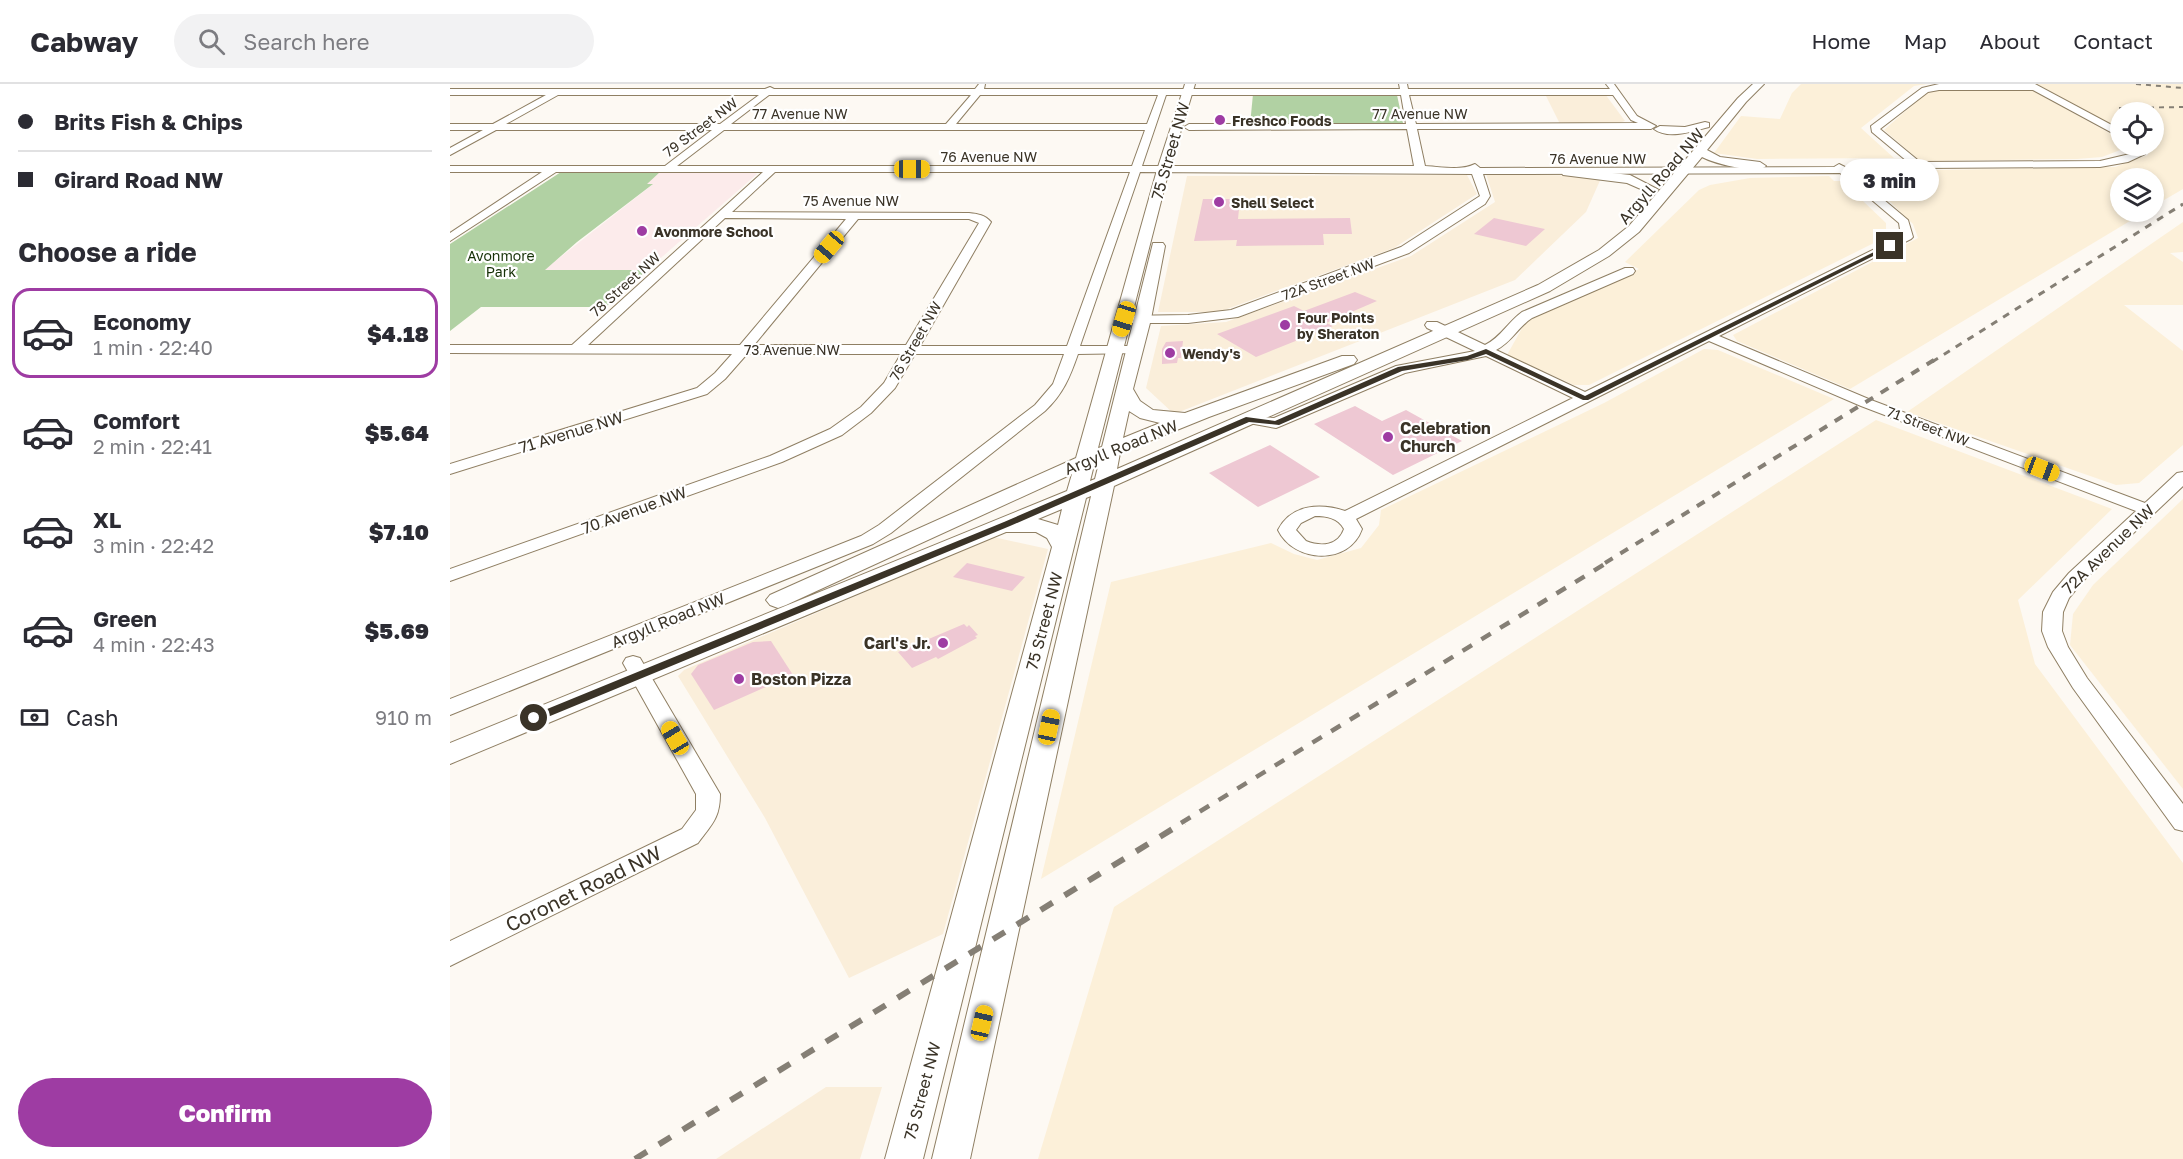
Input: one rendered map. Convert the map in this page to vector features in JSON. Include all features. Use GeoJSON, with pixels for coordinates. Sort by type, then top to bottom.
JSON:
{"type":"FeatureCollection","features":[{"type":"Feature","properties":{"kind":"main road","name":"Argyll Road NW"},"geometry":{"type":"LineString","coordinates":[[450,740],[786,614],[996,528],[1197,416],[1303,375],[1439,329],[1544,288],[1610,249],[1641,223],[1677,169],[1759,84]]}},
{"type":"Feature","properties":{"kind":"main road","name":"75 Street NW"},"geometry":{"type":"LineString","coordinates":[[904,1159],[1063,548],[1095,472],[1135,350],[1167,208],[1170,170],[1189,127],[1194,88]]}},
{"type":"Feature","properties":{"kind":"main road","name":"75 Street NW"},"geometry":{"type":"LineString","coordinates":[[951,1159],[1095,472],[1095,423],[1114,350],[1194,88]]}},
{"type":"Feature","properties":{"kind":"main road","name":"Argyll Road NW"},"geometry":{"type":"LineString","coordinates":[[1656,128],[1685,130],[1709,121],[1695,148]]}},
{"type":"Feature","properties":{"kind":"main road"},"geometry":{"type":"LineString","coordinates":[[1656,128],[1684,138],[1695,148],[1717,160],[1760,166]]}},
{"type":"Feature","properties":{"kind":"main road","name":"Argyll Road NW"},"geometry":{"type":"LineString","coordinates":[[450,754],[1027,487],[1095,472],[1248,419],[1439,329],[1570,260],[1617,226],[1652,190],[1677,169]]}},
{"type":"Feature","properties":{"kind":"main road"},"geometry":{"type":"LineString","coordinates":[[1568,172],[1630,179],[1652,190]]}},
{"type":"Feature","properties":{"kind":"main road"},"geometry":{"type":"LineString","coordinates":[[786,614],[1095,472],[1298,386],[1350,360]]}},
{"type":"Feature","properties":{"kind":"main road"},"geometry":{"type":"LineString","coordinates":[[1124,389],[1134,408],[1149,415],[1170,419],[1197,416]]}},
{"type":"Feature","properties":{"kind":"main road"},"geometry":{"type":"LineString","coordinates":[[1027,487],[1064,460],[1095,423]]}},
{"type":"Feature","properties":{"kind":"main road"},"geometry":{"type":"LineString","coordinates":[[996,528],[1027,526],[1050,528],[1060,535],[1063,548]]}},
{"type":"Feature","properties":{"kind":"street"},"geometry":{"type":"LineString","coordinates":[[450,152],[572,84]]}},
{"type":"Feature","properties":{"kind":"street","name":"79 Street NW"},"geometry":{"type":"LineString","coordinates":[[667,169],[778,84]]}},
{"type":"Feature","properties":{"kind":"street"},"geometry":{"type":"LineString","coordinates":[[1919,166],[1875,130],[1925,90],[1939,87],[2035,87],[2110,128]]}},
{"type":"Feature","properties":{"kind":"street"},"geometry":{"type":"LineString","coordinates":[[450,92],[768,92],[981,88],[1163,92],[1194,88],[1613,88],[1635,118],[1656,128]]}},
{"type":"Feature","properties":{"kind":"street"},"geometry":{"type":"LineString","coordinates":[[949,127],[981,88]]}},
{"type":"Feature","properties":{"kind":"street"},"geometry":{"type":"LineString","coordinates":[[1403,88],[1420,169]]}},
{"type":"Feature","properties":{"kind":"street","name":"75 Street NW"},"geometry":{"type":"LineString","coordinates":[[885,529],[1045,404],[1058,387],[1163,92]]}},
{"type":"Feature","properties":{"kind":"street","name":"77 Avenue NW"},"geometry":{"type":"LineString","coordinates":[[450,127],[1150,126]]}},
{"type":"Feature","properties":{"kind":"street","name":"77 Avenue NW"},"geometry":{"type":"LineString","coordinates":[[1189,127],[1656,128]]}},
{"type":"Feature","properties":{"kind":"street","name":"76 Avenue NW"},"geometry":{"type":"LineString","coordinates":[[450,169],[1839,168],[2100,164],[2136,156]]}},
{"type":"Feature","properties":{"kind":"street","name":"76 Avenue NW"},"geometry":{"type":"LineString","coordinates":[[1476,169],[1568,172],[1760,166],[1839,168]]}},
{"type":"Feature","properties":{"kind":"street"},"geometry":{"type":"LineString","coordinates":[[1346,518],[1907,237],[1904,222],[1839,168]]}},
{"type":"Feature","properties":{"kind":"street"},"geometry":{"type":"LineString","coordinates":[[450,238],[554,169]]}},
{"type":"Feature","properties":{"kind":"street","name":"78 Street NW"},"geometry":{"type":"LineString","coordinates":[[576,349],[772,169]]}},
{"type":"Feature","properties":{"kind":"street","name":"72A Street NW"},"geometry":{"type":"LineString","coordinates":[[1124,319],[1223,316],[1405,250],[1481,202],[1485,196],[1476,169]]}},
{"type":"Feature","properties":{"kind":"street","name":"75 Avenue NW"},"geometry":{"type":"LineString","coordinates":[[721,215],[969,216],[981,218]]}},
{"type":"Feature","properties":{"kind":"street","name":"71 Avenue NW"},"geometry":{"type":"LineString","coordinates":[[450,469],[692,394],[712,384],[744,349],[855,215]]}},
{"type":"Feature","properties":{"kind":"street","name":"76 Street NW"},"geometry":{"type":"LineString","coordinates":[[817,442],[855,419],[877,401],[890,385],[984,224],[981,218]]}},
{"type":"Feature","properties":{"kind":"street"},"geometry":{"type":"LineString","coordinates":[[1248,419],[1276,423],[1401,369],[1468,358],[1502,342],[1518,321],[1527,315],[1629,271]]}},
{"type":"Feature","properties":{"kind":"street"},"geometry":{"type":"LineString","coordinates":[[1439,329],[1585,398]]}},
{"type":"Feature","properties":{"kind":"street","name":"71 Street NW"},"geometry":{"type":"LineString","coordinates":[[1710,337],[1866,403],[2148,510]]}},
{"type":"Feature","properties":{"kind":"street","name":"73 Avenue NW"},"geometry":{"type":"LineString","coordinates":[[450,349],[1135,350]]}},
{"type":"Feature","properties":{"kind":"street","name":"70 Avenue NW"},"geometry":{"type":"LineString","coordinates":[[450,575],[776,459],[817,442]]}},
{"type":"Feature","properties":{"kind":"street","name":"72A Avenue NW"},"geometry":{"type":"LineString","coordinates":[[2183,477],[2076,578],[2060,596],[2053,612],[2052,631],[2058,647],[2080,683],[2183,822]]}},
{"type":"Feature","properties":{"kind":"street","name":"Argyll Road NW"},"geometry":{"type":"LineString","coordinates":[[450,706],[859,543],[885,529]]}},
{"type":"Feature","properties":{"kind":"street","name":"Coronet Road NW"},"geometry":{"type":"LineString","coordinates":[[450,954],[690,836],[708,812],[708,794],[636,669]]}},
{"type":"Feature","properties":{"kind":"shaded area"},"geometry":{"type":"Polygon","coordinates":[[[1801,84],[1927,84],[1914,86],[1861,128],[1894,158],[1757,159],[1714,153],[1741,116],[1780,119],[1792,93],[1801,84]]]}},
{"type":"Feature","properties":{"kind":"shaded area"},"geometry":{"type":"Polygon","coordinates":[[[2037,84],[2183,84],[2183,189],[2164,200],[2164,168],[2110,168],[2110,222],[2128,222],[1850,389],[1737,341],[1733,335],[1918,238],[1913,224],[1861,174],[1937,170],[2115,167],[2145,156],[2164,156],[2164,102],[2110,102],[2110,124],[2037,84]]]}},
{"type":"Feature","properties":{"kind":"shaded area"},"geometry":{"type":"Polygon","coordinates":[[[2028,88],[2110,133],[2110,154],[2102,157],[2077,159],[1920,161],[1884,130],[1926,93],[1934,89],[2028,88]]]}},
{"type":"Feature","properties":{"kind":"shaded area"},"geometry":{"type":"Polygon","coordinates":[[[1545,94],[1605,94],[1625,121],[1560,124],[1545,94]]]}},
{"type":"Feature","properties":{"kind":"shaded area","name":"Avonmore School"},"geometry":{"type":"Polygon","coordinates":[[[660,172],[753,172],[757,174],[647,270],[544,270],[652,185],[646,184],[660,172]]]}},
{"type":"Feature","properties":{"kind":"shaded area"},"geometry":{"type":"Polygon","coordinates":[[[1486,174],[1602,176],[1586,212],[1515,280],[1174,414],[1146,388],[1161,326],[1226,322],[1411,256],[1495,202],[1486,174]]]}},
{"type":"Feature","properties":{"kind":"shaded area"},"geometry":{"type":"Polygon","coordinates":[[[1467,175],[1477,194],[1394,248],[1219,312],[1158,312],[1187,176],[1467,175]]]}},
{"type":"Feature","properties":{"kind":"shaded area"},"geometry":{"type":"Polygon","coordinates":[[[1829,176],[1834,181],[1842,181],[1886,223],[1886,237],[1589,385],[1574,385],[1507,355],[1526,321],[1639,269],[1625,262],[1699,190],[1710,185],[1750,178],[1829,176]]]}},
{"type":"Feature","properties":{"kind":"shaded area"},"geometry":{"type":"Polygon","coordinates":[[[2183,222],[2183,252],[2170,253],[2183,262],[2183,305],[2124,305],[2183,351],[2183,445],[2139,483],[2116,485],[1907,412],[2183,222]]]}},
{"type":"Feature","properties":{"kind":"shaded area"},"geometry":{"type":"Polygon","coordinates":[[[1704,349],[1718,350],[1834,399],[1041,879],[1111,582],[1271,543],[1294,554],[1317,560],[1361,548],[1379,525],[1381,510],[1604,403],[1704,349]]]}},
{"type":"Feature","properties":{"kind":"shaded area"},"geometry":{"type":"Polygon","coordinates":[[[1876,420],[2112,509],[2018,600],[2035,664],[2183,863],[2183,1159],[1038,1159],[1114,907],[1876,420]]]}},
{"type":"Feature","properties":{"kind":"shaded area"},"geometry":{"type":"Polygon","coordinates":[[[2183,499],[2183,789],[2070,645],[2073,614],[2093,585],[2183,499]]]}},
{"type":"Feature","properties":{"kind":"shaded area"},"geometry":{"type":"Polygon","coordinates":[[[993,537],[1048,549],[943,934],[849,978],[765,818],[678,676],[684,670],[993,537]]]}},
{"type":"Feature","properties":{"kind":"shaded area"},"geometry":{"type":"Polygon","coordinates":[[[826,1087],[882,1087],[860,1159],[716,1159],[826,1087]]]}},
{"type":"Feature","properties":{"kind":"green space"},"geometry":{"type":"Polygon","coordinates":[[[1253,94],[1397,95],[1403,123],[1250,125],[1253,94]]]}},
{"type":"Feature","properties":{"kind":"green space","name":"Avonmore Park"},"geometry":{"type":"Polygon","coordinates":[[[561,172],[660,172],[647,184],[653,184],[577,242],[545,270],[647,270],[606,307],[481,307],[450,331],[450,244],[561,172]]]}},
{"type":"Feature","properties":{"kind":"building"},"geometry":{"type":"Polygon","coordinates":[[[1203,199],[1240,199],[1238,219],[1350,218],[1352,234],[1323,234],[1324,245],[1236,246],[1237,240],[1194,241],[1203,199]]]}},
{"type":"Feature","properties":{"kind":"building"},"geometry":{"type":"Polygon","coordinates":[[[1494,218],[1545,229],[1526,246],[1474,234],[1494,218]]]}},
{"type":"Feature","properties":{"kind":"building","name":"Four Points by Sheraton"},"geometry":{"type":"Polygon","coordinates":[[[1355,292],[1377,301],[1326,323],[1333,326],[1256,357],[1217,334],[1294,306],[1304,311],[1355,292]]]}},
{"type":"Feature","properties":{"kind":"building","name":"Wendy's"},"geometry":{"type":"Polygon","coordinates":[[[1183,341],[1181,358],[1178,358],[1177,363],[1162,364],[1162,349],[1166,342],[1183,341]]]}},
{"type":"Feature","properties":{"kind":"building","name":"Celebration Church"},"geometry":{"type":"Polygon","coordinates":[[[1355,406],[1382,421],[1406,410],[1462,441],[1393,475],[1314,424],[1355,406]]]}},
{"type":"Feature","properties":{"kind":"building"},"geometry":{"type":"Polygon","coordinates":[[[1270,445],[1320,477],[1258,507],[1209,473],[1270,445]]]}},
{"type":"Feature","properties":{"kind":"building"},"geometry":{"type":"Polygon","coordinates":[[[967,563],[1025,577],[1012,591],[953,577],[967,563]]]}},
{"type":"Feature","properties":{"kind":"building","name":"Carl's Jr."},"geometry":{"type":"Polygon","coordinates":[[[964,624],[967,627],[969,625],[978,635],[975,636],[977,638],[938,659],[936,657],[912,668],[898,652],[964,624]]]}},
{"type":"Feature","properties":{"kind":"building","name":"Boston Pizza"},"geometry":{"type":"Polygon","coordinates":[[[771,641],[793,675],[714,710],[691,674],[698,665],[753,642],[771,641]]]}},
{"type":"Feature","properties":{"kind":"railway"},"geometry":{"type":"LineString","coordinates":[[2136,84],[2183,88]]}},
{"type":"Feature","properties":{"kind":"railway"},"geometry":{"type":"LineString","coordinates":[[2164,107],[2183,107]]}},
{"type":"Feature","properties":{"kind":"railway"},"geometry":{"type":"LineString","coordinates":[[1932,362],[2183,204],[2181,206]]}},
{"type":"Feature","properties":{"kind":"railway"},"geometry":{"type":"LineString","coordinates":[[1605,563],[1934,360]]}},
{"type":"Feature","properties":{"kind":"railway"},"geometry":{"type":"LineString","coordinates":[[1181,823],[1608,562]]}},
{"type":"Feature","properties":{"kind":"railway"},"geometry":{"type":"LineString","coordinates":[[635,1159],[1184,822]]}},
{"type":"Feature","properties":{"kind":"place","name":"Freshco Foods"},"geometry":{"type":"Point","coordinates":[1220,120]}},
{"type":"Feature","properties":{"kind":"place","name":"Shell Select"},"geometry":{"type":"Point","coordinates":[1219,202]}},
{"type":"Feature","properties":{"kind":"place","name":"Avonmore School"},"geometry":{"type":"Point","coordinates":[642,231]}},
{"type":"Feature","properties":{"kind":"place","name":"Four Points by Sheraton"},"geometry":{"type":"Point","coordinates":[1285,325]}},
{"type":"Feature","properties":{"kind":"place","name":"Wendy's"},"geometry":{"type":"Point","coordinates":[1170,353]}},
{"type":"Feature","properties":{"kind":"place","name":"Celebration Church"},"geometry":{"type":"Point","coordinates":[1388,437]}},
{"type":"Feature","properties":{"kind":"place","name":"Carl's Jr."},"geometry":{"type":"Point","coordinates":[943,643]}},
{"type":"Feature","properties":{"kind":"place","name":"Boston Pizza"},"geometry":{"type":"Point","coordinates":[739,679]}},
{"type":"Feature","properties":{"kind":"route"},"geometry":{"type":"LineString","coordinates":[[534,718],[1060,502],[1248,419],[1276,423],[1401,369],[1460,360],[1486,351],[1585,398],[1890,246]]}}]}
